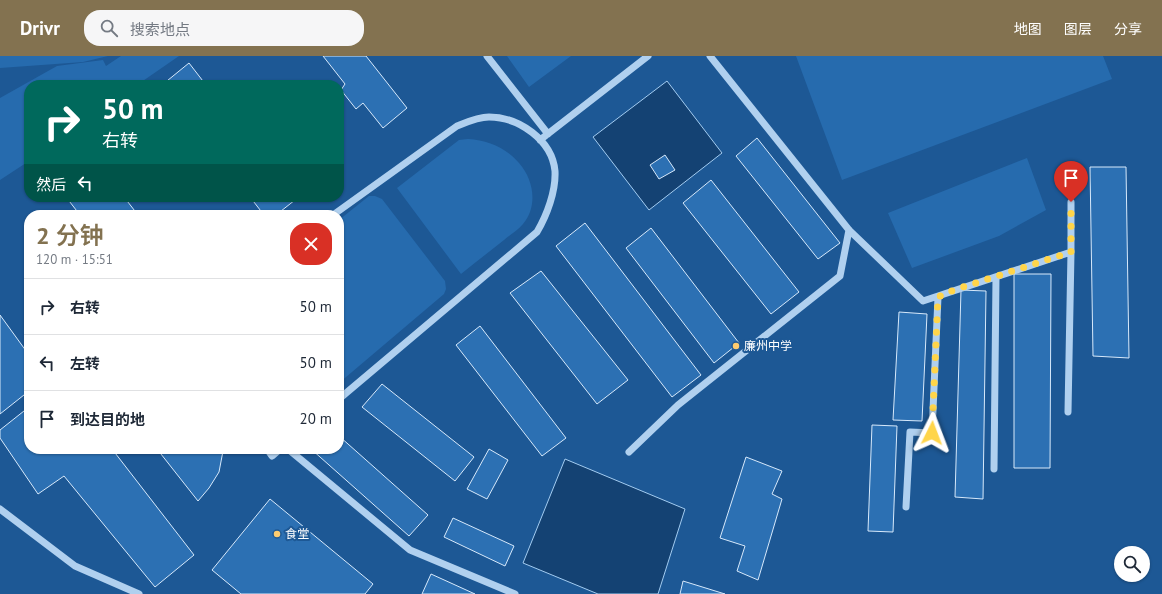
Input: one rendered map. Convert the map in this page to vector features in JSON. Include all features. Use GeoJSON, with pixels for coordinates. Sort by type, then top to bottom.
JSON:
{"type":"FeatureCollection","features":[{"type":"Feature","properties":{"kind":"lane"},"geometry":{"type":"LineString","coordinates":[[487,56],[548,134]]}},
{"type":"Feature","properties":{"kind":"lane"},"geometry":{"type":"LineString","coordinates":[[540,140],[648,56]]}},
{"type":"Feature","properties":{"kind":"lane"},"geometry":{"type":"LineString","coordinates":[[710,56],[849,230],[923,302],[954,290],[1071,252]]}},
{"type":"Feature","properties":{"kind":"lane"},"geometry":{"type":"LineString","coordinates":[[340,210],[457,126],[472,120],[489,117],[506,120],[530,130],[540,140],[552,157],[555,172],[549,206],[546,218],[537,232],[344,395]]}},
{"type":"Feature","properties":{"kind":"lane"},"geometry":{"type":"LineString","coordinates":[[1068,412],[1071,202]]}},
{"type":"Feature","properties":{"kind":"lane"},"geometry":{"type":"LineString","coordinates":[[629,452],[678,405],[840,276],[849,230]]}},
{"type":"Feature","properties":{"kind":"lane"},"geometry":{"type":"LineString","coordinates":[[994,469],[996,277]]}},
{"type":"Feature","properties":{"kind":"lane"},"geometry":{"type":"LineString","coordinates":[[906,507],[910,432],[932,433],[938,297]]}},
{"type":"Feature","properties":{"kind":"lane"},"geometry":{"type":"LineString","coordinates":[[294,454],[410,550],[515,594]]}},
{"type":"Feature","properties":{"kind":"lane"},"geometry":{"type":"LineString","coordinates":[[0,509],[75,566],[139,594]]}},
{"type":"Feature","properties":{"kind":"shaded area"},"geometry":{"type":"Polygon","coordinates":[[[0,56],[108,56],[83,62],[0,68],[0,56]]]}},
{"type":"Feature","properties":{"kind":"shaded area"},"geometry":{"type":"Polygon","coordinates":[[[121,56],[179,56],[144,80],[32,80],[57,66],[103,60],[106,66],[121,56]]]}},
{"type":"Feature","properties":{"kind":"shaded area"},"geometry":{"type":"Polygon","coordinates":[[[507,56],[571,56],[529,87],[507,56]]]}},
{"type":"Feature","properties":{"kind":"shaded area"},"geometry":{"type":"Polygon","coordinates":[[[796,56],[1103,56],[1112,79],[842,180],[796,56]]]}},
{"type":"Feature","properties":{"kind":"shaded area"},"geometry":{"type":"Polygon","coordinates":[[[667,81],[722,153],[649,210],[593,137],[667,81]]]}},
{"type":"Feature","properties":{"kind":"shaded area"},"geometry":{"type":"Polygon","coordinates":[[[24,85],[24,164],[0,180],[0,98],[24,85]]]}},
{"type":"Feature","properties":{"kind":"shaded area"},"geometry":{"type":"Polygon","coordinates":[[[468,139],[489,143],[502,149],[514,158],[528,177],[531,185],[532,201],[528,217],[523,224],[461,274],[397,188],[459,140],[468,139]]]}},
{"type":"Feature","properties":{"kind":"shaded area"},"geometry":{"type":"Polygon","coordinates":[[[1027,158],[1046,210],[999,236],[912,268],[888,213],[1027,158]]]}},
{"type":"Feature","properties":{"kind":"shaded area"},"geometry":{"type":"Polygon","coordinates":[[[369,196],[375,196],[382,199],[445,281],[446,289],[444,294],[344,379],[344,216],[369,196]]]}},
{"type":"Feature","properties":{"kind":"shaded area"},"geometry":{"type":"Polygon","coordinates":[[[565,459],[685,509],[658,594],[598,594],[523,563],[565,459]]]}},
{"type":"Feature","properties":{"kind":"building"},"geometry":{"type":"Polygon","coordinates":[[[323,56],[366,56],[407,108],[383,128],[363,103],[356,109],[344,94],[345,84],[344,80],[342,80],[323,56]]]}},
{"type":"Feature","properties":{"kind":"building"},"geometry":{"type":"Polygon","coordinates":[[[189,63],[202,80],[168,80],[189,63]]]}},
{"type":"Feature","properties":{"kind":"building"},"geometry":{"type":"Polygon","coordinates":[[[757,138],[840,243],[818,259],[736,156],[757,138]]]}},
{"type":"Feature","properties":{"kind":"building"},"geometry":{"type":"Polygon","coordinates":[[[665,155],[675,170],[659,179],[650,165],[665,155]]]}},
{"type":"Feature","properties":{"kind":"building"},"geometry":{"type":"Polygon","coordinates":[[[1090,167],[1126,167],[1129,358],[1093,356],[1090,167]]]}},
{"type":"Feature","properties":{"kind":"building"},"geometry":{"type":"Polygon","coordinates":[[[711,180],[799,292],[771,314],[683,203],[711,180]]]}},
{"type":"Feature","properties":{"kind":"building"},"geometry":{"type":"Polygon","coordinates":[[[70,202],[128,202],[134,210],[76,210],[70,202]]]}},
{"type":"Feature","properties":{"kind":"building"},"geometry":{"type":"Polygon","coordinates":[[[254,202],[292,202],[282,210],[260,210],[254,202]]]}},
{"type":"Feature","properties":{"kind":"building"},"geometry":{"type":"Polygon","coordinates":[[[585,223],[701,375],[672,397],[556,246],[585,223]]]}},
{"type":"Feature","properties":{"kind":"building"},"geometry":{"type":"Polygon","coordinates":[[[651,228],[739,343],[714,363],[626,248],[651,228]]]}},
{"type":"Feature","properties":{"kind":"building"},"geometry":{"type":"Polygon","coordinates":[[[541,271],[628,380],[597,404],[510,293],[541,271]]]}},
{"type":"Feature","properties":{"kind":"building"},"geometry":{"type":"Polygon","coordinates":[[[1014,274],[1051,274],[1050,468],[1014,468],[1014,274]]]}},
{"type":"Feature","properties":{"kind":"building"},"geometry":{"type":"Polygon","coordinates":[[[961,290],[986,291],[983,499],[955,497],[961,290]]]}},
{"type":"Feature","properties":{"kind":"building"},"geometry":{"type":"Polygon","coordinates":[[[899,312],[927,314],[922,421],[893,420],[899,312]]]}},
{"type":"Feature","properties":{"kind":"building"},"geometry":{"type":"Polygon","coordinates":[[[0,315],[24,348],[24,395],[0,414],[0,315]]]}},
{"type":"Feature","properties":{"kind":"building"},"geometry":{"type":"Polygon","coordinates":[[[480,326],[566,438],[542,456],[456,345],[480,326]]]}},
{"type":"Feature","properties":{"kind":"building"},"geometry":{"type":"Polygon","coordinates":[[[382,384],[474,457],[455,481],[362,407],[382,384]]]}},
{"type":"Feature","properties":{"kind":"building"},"geometry":{"type":"Polygon","coordinates":[[[24,411],[24,454],[116,454],[194,555],[155,587],[64,476],[38,494],[0,438],[0,430],[24,411]]]}},
{"type":"Feature","properties":{"kind":"building"},"geometry":{"type":"Polygon","coordinates":[[[872,425],[897,426],[893,532],[868,531],[872,425]]]}},
{"type":"Feature","properties":{"kind":"building"},"geometry":{"type":"Polygon","coordinates":[[[344,440],[428,515],[409,536],[317,454],[344,454],[344,440]]]}},
{"type":"Feature","properties":{"kind":"building"},"geometry":{"type":"Polygon","coordinates":[[[489,449],[508,460],[487,499],[467,489],[489,449]]]}},
{"type":"Feature","properties":{"kind":"building"},"geometry":{"type":"Polygon","coordinates":[[[161,454],[222,454],[219,472],[209,488],[198,501],[161,454]]]}},
{"type":"Feature","properties":{"kind":"building"},"geometry":{"type":"Polygon","coordinates":[[[746,457],[782,471],[772,494],[782,499],[758,580],[737,571],[745,546],[720,538],[746,457]]]}},
{"type":"Feature","properties":{"kind":"building","name":"食堂"},"geometry":{"type":"Polygon","coordinates":[[[270,499],[373,584],[365,594],[241,594],[212,570],[270,499]]]}},
{"type":"Feature","properties":{"kind":"building"},"geometry":{"type":"Polygon","coordinates":[[[453,518],[514,546],[505,566],[444,537],[453,518]]]}},
{"type":"Feature","properties":{"kind":"building"},"geometry":{"type":"Polygon","coordinates":[[[431,574],[475,594],[422,594],[431,574]]]}},
{"type":"Feature","properties":{"kind":"building"},"geometry":{"type":"Polygon","coordinates":[[[683,581],[725,594],[680,594],[683,581]]]}},
{"type":"Feature","properties":{"kind":"place","name":"廉州中学"},"geometry":{"type":"Point","coordinates":[736,346]}},
{"type":"Feature","properties":{"kind":"place","name":"食堂"},"geometry":{"type":"Point","coordinates":[277,534]}},
{"type":"Feature","properties":{"kind":"route"},"geometry":{"type":"LineString","coordinates":[[932,433],[938,297],[954,290],[1071,252],[1071,202]]}}]}
